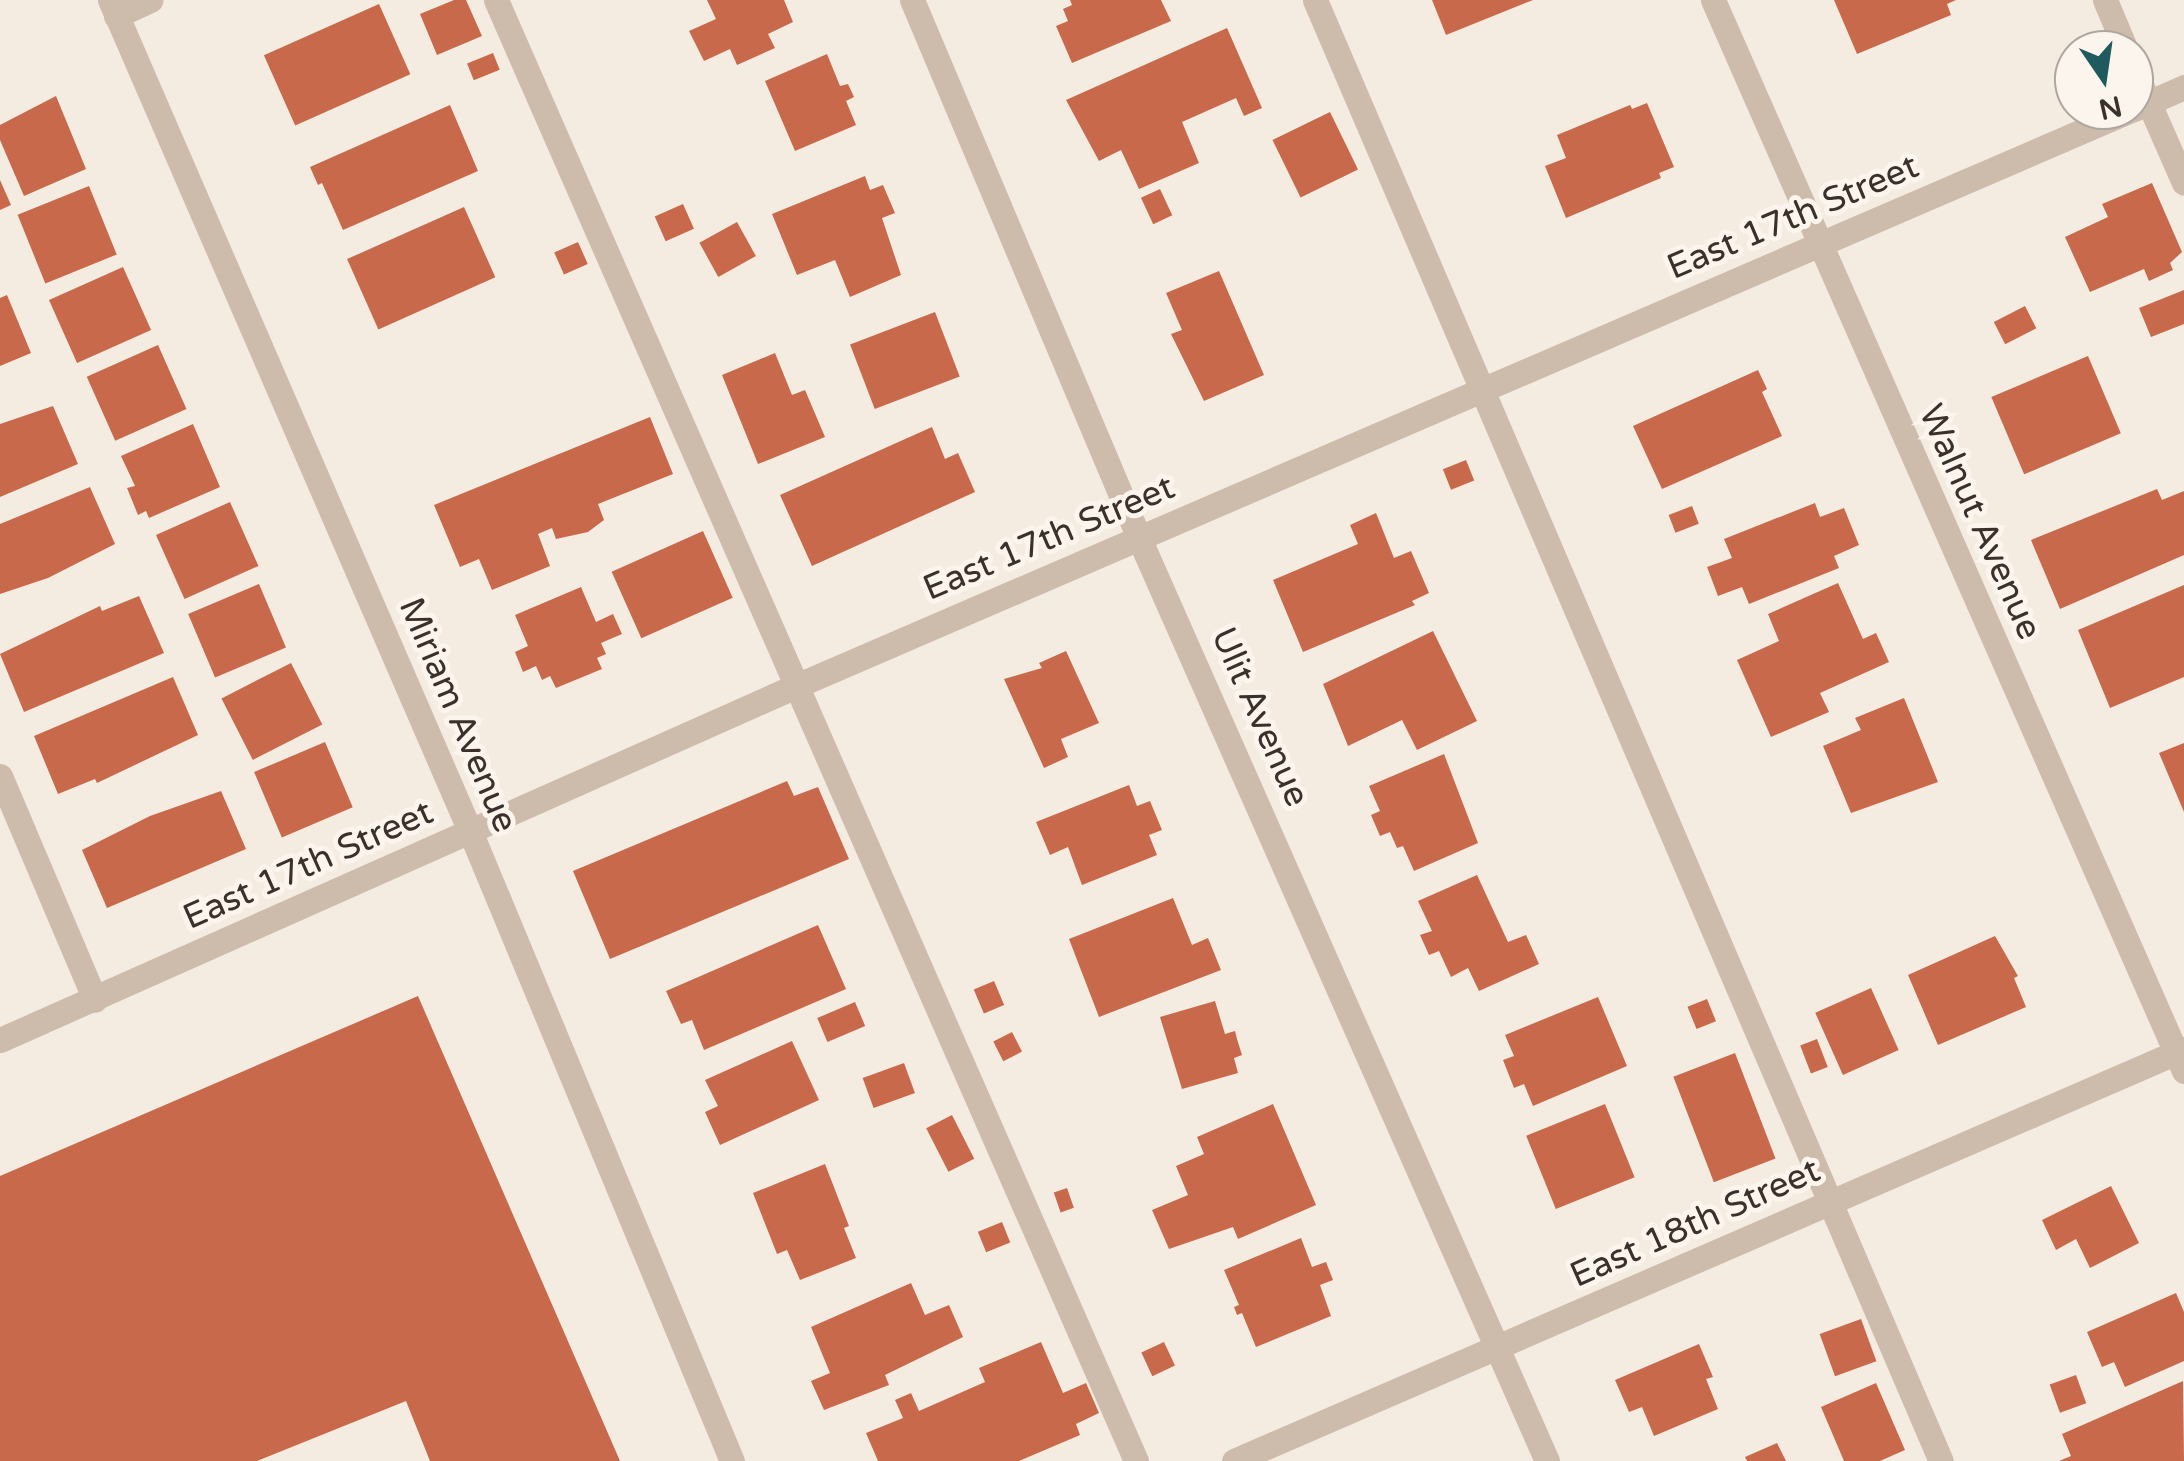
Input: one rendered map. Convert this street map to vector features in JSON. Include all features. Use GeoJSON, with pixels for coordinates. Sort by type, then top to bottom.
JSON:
{"type":"FeatureCollection","features":[{"type":"Feature","properties":{"kind":"street"},"geometry":{"type":"LineString","coordinates":[[113,8],[150,0]]}},
{"type":"Feature","properties":{"kind":"street"},"geometry":{"type":"LineString","coordinates":[[496,0],[1136,1461]]}},
{"type":"Feature","properties":{"kind":"street","name":"Ulit Avenue"},"geometry":{"type":"LineString","coordinates":[[912,0],[1139,538],[1548,1461]]}},
{"type":"Feature","properties":{"kind":"street"},"geometry":{"type":"LineString","coordinates":[[1315,0],[1941,1461]]}},
{"type":"Feature","properties":{"kind":"street","name":"Walnut Avenue"},"geometry":{"type":"LineString","coordinates":[[1713,0],[2181,1058]]}},
{"type":"Feature","properties":{"kind":"street"},"geometry":{"type":"LineString","coordinates":[[2105,0],[2118,30]]}},
{"type":"Feature","properties":{"kind":"street","name":"Miriam Avenue"},"geometry":{"type":"LineString","coordinates":[[113,8],[470,831],[732,1461]]}},
{"type":"Feature","properties":{"kind":"street","name":"East 17th Street"},"geometry":{"type":"LineString","coordinates":[[2154,100],[2184,87]]}},
{"type":"Feature","properties":{"kind":"street","name":"East 17th Street"},"geometry":{"type":"LineString","coordinates":[[0,1040],[796,686],[2085,130]]}},
{"type":"Feature","properties":{"kind":"street"},"geometry":{"type":"LineString","coordinates":[[2152,130],[2184,182]]}},
{"type":"Feature","properties":{"kind":"street"},"geometry":{"type":"LineString","coordinates":[[0,776],[96,1000]]}},
{"type":"Feature","properties":{"kind":"street","name":"East 18th Street"},"geometry":{"type":"LineString","coordinates":[[1234,1461],[1830,1202],[2181,1058]]}},
{"type":"Feature","properties":{"kind":"building"},"geometry":{"type":"Polygon","coordinates":[[[454,0],[466,0],[482,36],[437,55],[420,14],[454,0]]]}},
{"type":"Feature","properties":{"kind":"building"},"geometry":{"type":"Polygon","coordinates":[[[707,0],[784,0],[793,22],[768,34],[775,48],[737,65],[730,49],[704,61],[689,31],[716,19],[707,0]]]}},
{"type":"Feature","properties":{"kind":"building"},"geometry":{"type":"Polygon","coordinates":[[[1070,0],[1161,0],[1171,21],[1072,63],[1056,26],[1068,21],[1063,9],[1072,5],[1070,0]]]}},
{"type":"Feature","properties":{"kind":"building"},"geometry":{"type":"Polygon","coordinates":[[[1432,0],[1533,0],[1446,35],[1432,0]]]}},
{"type":"Feature","properties":{"kind":"building"},"geometry":{"type":"Polygon","coordinates":[[[1834,0],[1956,0],[1947,4],[1951,15],[1857,54],[1834,0]]]}},
{"type":"Feature","properties":{"kind":"building"},"geometry":{"type":"Polygon","coordinates":[[[379,4],[410,74],[295,126],[264,55],[379,4]]]}},
{"type":"Feature","properties":{"kind":"building"},"geometry":{"type":"Polygon","coordinates":[[[1227,28],[1262,108],[1244,116],[1236,98],[1182,122],[1199,163],[1139,189],[1121,150],[1099,161],[1066,100],[1227,28]]]}},
{"type":"Feature","properties":{"kind":"building"},"geometry":{"type":"Polygon","coordinates":[[[493,53],[500,70],[474,80],[467,63],[493,53]]]}},
{"type":"Feature","properties":{"kind":"building"},"geometry":{"type":"Polygon","coordinates":[[[827,54],[840,86],[848,84],[854,97],[846,101],[856,125],[795,151],[765,81],[827,54]]]}},
{"type":"Feature","properties":{"kind":"building"},"geometry":{"type":"Polygon","coordinates":[[[56,96],[86,169],[24,196],[0,140],[0,125],[56,96]]]}},
{"type":"Feature","properties":{"kind":"building"},"geometry":{"type":"Polygon","coordinates":[[[1647,103],[1674,167],[1659,173],[1661,178],[1566,218],[1545,166],[1566,158],[1557,135],[1630,105],[1632,109],[1647,103]]]}},
{"type":"Feature","properties":{"kind":"building"},"geometry":{"type":"Polygon","coordinates":[[[450,105],[478,171],[343,230],[322,183],[318,185],[310,167],[450,105]]]}},
{"type":"Feature","properties":{"kind":"building"},"geometry":{"type":"Polygon","coordinates":[[[1330,112],[1358,170],[1301,198],[1272,140],[1330,112]]]}},
{"type":"Feature","properties":{"kind":"building"},"geometry":{"type":"Polygon","coordinates":[[[865,176],[870,190],[883,185],[895,213],[882,218],[901,275],[850,297],[835,260],[797,275],[772,214],[865,176]]]}},
{"type":"Feature","properties":{"kind":"building"},"geometry":{"type":"Polygon","coordinates":[[[0,180],[11,205],[0,210],[0,180]]]}},
{"type":"Feature","properties":{"kind":"building"},"geometry":{"type":"Polygon","coordinates":[[[2152,183],[2182,252],[2170,263],[2173,270],[2149,281],[2144,269],[2090,292],[2065,237],[2108,217],[2102,204],[2152,183]]]}},
{"type":"Feature","properties":{"kind":"building"},"geometry":{"type":"Polygon","coordinates":[[[89,186],[117,255],[45,283],[18,215],[89,186]]]}},
{"type":"Feature","properties":{"kind":"building"},"geometry":{"type":"Polygon","coordinates":[[[1160,189],[1172,215],[1153,224],[1141,198],[1160,189]]]}},
{"type":"Feature","properties":{"kind":"building"},"geometry":{"type":"Polygon","coordinates":[[[683,204],[694,229],[666,241],[655,217],[683,204]]]}},
{"type":"Feature","properties":{"kind":"building"},"geometry":{"type":"Polygon","coordinates":[[[464,207],[495,277],[378,329],[347,259],[464,207]]]}},
{"type":"Feature","properties":{"kind":"building"},"geometry":{"type":"Polygon","coordinates":[[[737,222],[756,256],[718,277],[699,243],[737,222]]]}},
{"type":"Feature","properties":{"kind":"building"},"geometry":{"type":"Polygon","coordinates":[[[578,242],[588,264],[564,275],[554,253],[578,242]]]}},
{"type":"Feature","properties":{"kind":"building"},"geometry":{"type":"Polygon","coordinates":[[[123,267],[151,330],[77,363],[49,300],[123,267]]]}},
{"type":"Feature","properties":{"kind":"building"},"geometry":{"type":"Polygon","coordinates":[[[1219,271],[1264,375],[1204,401],[1171,334],[1182,330],[1166,293],[1219,271]]]}},
{"type":"Feature","properties":{"kind":"building"},"geometry":{"type":"Polygon","coordinates":[[[2184,290],[2184,324],[2151,337],[2139,308],[2184,290]]]}},
{"type":"Feature","properties":{"kind":"building"},"geometry":{"type":"Polygon","coordinates":[[[7,295],[31,353],[0,366],[0,298],[7,295]]]}},
{"type":"Feature","properties":{"kind":"building"},"geometry":{"type":"Polygon","coordinates":[[[2025,306],[2036,328],[2005,344],[1994,322],[2025,306]]]}},
{"type":"Feature","properties":{"kind":"building"},"geometry":{"type":"Polygon","coordinates":[[[935,312],[960,376],[875,409],[850,345],[935,312]]]}},
{"type":"Feature","properties":{"kind":"building"},"geometry":{"type":"Polygon","coordinates":[[[158,345],[186,409],[115,441],[87,377],[158,345]]]}},
{"type":"Feature","properties":{"kind":"building"},"geometry":{"type":"Polygon","coordinates":[[[775,353],[792,395],[805,390],[825,437],[758,464],[722,375],[775,353]]]}},
{"type":"Feature","properties":{"kind":"building"},"geometry":{"type":"Polygon","coordinates":[[[2088,356],[2121,433],[2024,474],[1991,397],[2088,356]]]}},
{"type":"Feature","properties":{"kind":"building"},"geometry":{"type":"Polygon","coordinates":[[[1758,370],[1767,389],[1762,392],[1782,436],[1662,489],[1633,426],[1758,370]]]}},
{"type":"Feature","properties":{"kind":"building"},"geometry":{"type":"Polygon","coordinates":[[[53,406],[78,464],[0,497],[0,424],[53,406]]]}},
{"type":"Feature","properties":{"kind":"building"},"geometry":{"type":"Polygon","coordinates":[[[650,417],[673,474],[598,504],[604,520],[588,532],[556,539],[552,528],[538,534],[550,566],[492,590],[479,559],[460,567],[434,505],[650,417]]]}},
{"type":"Feature","properties":{"kind":"building"},"geometry":{"type":"Polygon","coordinates":[[[193,424],[220,487],[149,518],[146,511],[138,515],[127,488],[135,486],[121,456],[193,424]]]}},
{"type":"Feature","properties":{"kind":"building"},"geometry":{"type":"Polygon","coordinates":[[[932,427],[945,459],[958,453],[975,492],[812,566],[780,495],[932,427]]]}},
{"type":"Feature","properties":{"kind":"building"},"geometry":{"type":"Polygon","coordinates":[[[1466,460],[1474,480],[1451,490],[1443,469],[1466,460]]]}},
{"type":"Feature","properties":{"kind":"building"},"geometry":{"type":"Polygon","coordinates":[[[90,487],[115,544],[48,578],[0,594],[0,524],[90,487]]]}},
{"type":"Feature","properties":{"kind":"building"},"geometry":{"type":"Polygon","coordinates":[[[2157,489],[2162,500],[2184,491],[2184,555],[2060,609],[2031,540],[2157,489]]]}},
{"type":"Feature","properties":{"kind":"building"},"geometry":{"type":"Polygon","coordinates":[[[230,502],[258,566],[184,599],[156,535],[230,502]]]}},
{"type":"Feature","properties":{"kind":"building"},"geometry":{"type":"Polygon","coordinates":[[[1815,503],[1820,517],[1844,508],[1859,545],[1834,556],[1839,568],[1749,604],[1742,587],[1718,596],[1707,567],[1732,558],[1724,539],[1815,503]]]}},
{"type":"Feature","properties":{"kind":"building"},"geometry":{"type":"Polygon","coordinates":[[[1692,506],[1699,524],[1675,533],[1669,515],[1692,506]]]}},
{"type":"Feature","properties":{"kind":"building"},"geometry":{"type":"Polygon","coordinates":[[[1376,513],[1394,558],[1411,551],[1429,593],[1412,601],[1415,605],[1303,652],[1273,580],[1358,544],[1350,525],[1376,513]]]}},
{"type":"Feature","properties":{"kind":"building"},"geometry":{"type":"Polygon","coordinates":[[[703,531],[733,598],[641,638],[612,572],[703,531]]]}},
{"type":"Feature","properties":{"kind":"building"},"geometry":{"type":"Polygon","coordinates":[[[1838,583],[1863,639],[1876,633],[1889,662],[1820,693],[1829,712],[1771,737],[1737,660],[1779,641],[1768,614],[1838,583]]]}},
{"type":"Feature","properties":{"kind":"building"},"geometry":{"type":"Polygon","coordinates":[[[259,584],[286,648],[215,678],[188,614],[259,584]]]}},
{"type":"Feature","properties":{"kind":"building"},"geometry":{"type":"Polygon","coordinates":[[[2184,585],[2184,677],[2110,708],[2078,630],[2184,585]]]}},
{"type":"Feature","properties":{"kind":"building"},"geometry":{"type":"Polygon","coordinates":[[[581,587],[596,622],[613,614],[622,634],[601,643],[606,654],[597,658],[602,669],[556,688],[550,676],[542,680],[536,666],[523,672],[515,652],[528,646],[515,615],[581,587]]]}},
{"type":"Feature","properties":{"kind":"building"},"geometry":{"type":"Polygon","coordinates":[[[139,596],[164,653],[24,712],[0,654],[100,606],[102,611],[139,596]]]}},
{"type":"Feature","properties":{"kind":"building"},"geometry":{"type":"Polygon","coordinates":[[[1433,631],[1477,721],[1417,750],[1402,720],[1348,746],[1323,684],[1433,631]]]}},
{"type":"Feature","properties":{"kind":"building"},"geometry":{"type":"Polygon","coordinates":[[[1066,651],[1099,723],[1061,739],[1068,757],[1044,768],[1004,679],[1042,668],[1039,663],[1066,651]]]}},
{"type":"Feature","properties":{"kind":"building"},"geometry":{"type":"Polygon","coordinates":[[[291,663],[322,724],[253,760],[222,698],[291,663]]]}},
{"type":"Feature","properties":{"kind":"building"},"geometry":{"type":"Polygon","coordinates":[[[173,677],[198,735],[97,783],[95,779],[58,794],[34,736],[173,677]]]}},
{"type":"Feature","properties":{"kind":"building"},"geometry":{"type":"Polygon","coordinates":[[[1904,698],[1938,782],[1851,813],[1823,746],[1861,730],[1855,718],[1904,698]]]}},
{"type":"Feature","properties":{"kind":"building"},"geometry":{"type":"Polygon","coordinates":[[[325,742],[353,807],[282,837],[254,772],[325,742]]]}},
{"type":"Feature","properties":{"kind":"building"},"geometry":{"type":"Polygon","coordinates":[[[2184,743],[2184,812],[2159,753],[2184,743]]]}},
{"type":"Feature","properties":{"kind":"building"},"geometry":{"type":"Polygon","coordinates":[[[1444,754],[1478,843],[1414,871],[1403,846],[1397,848],[1390,832],[1380,836],[1371,815],[1380,811],[1369,786],[1444,754]]]}},
{"type":"Feature","properties":{"kind":"building"},"geometry":{"type":"Polygon","coordinates":[[[787,781],[794,796],[818,787],[849,859],[610,959],[573,871],[787,781]]]}},
{"type":"Feature","properties":{"kind":"building"},"geometry":{"type":"Polygon","coordinates":[[[1129,785],[1137,806],[1150,801],[1162,830],[1149,835],[1157,855],[1082,885],[1068,847],[1050,855],[1036,822],[1129,785]]]}},
{"type":"Feature","properties":{"kind":"building"},"geometry":{"type":"Polygon","coordinates":[[[221,791],[246,849],[107,908],[82,850],[150,816],[221,791]]]}},
{"type":"Feature","properties":{"kind":"building"},"geometry":{"type":"Polygon","coordinates":[[[1477,875],[1508,942],[1526,935],[1539,964],[1479,991],[1468,968],[1451,977],[1439,951],[1429,955],[1420,935],[1432,931],[1418,901],[1477,875]]]}},
{"type":"Feature","properties":{"kind":"building"},"geometry":{"type":"Polygon","coordinates":[[[1173,898],[1192,945],[1208,938],[1221,970],[1099,1017],[1069,939],[1173,898]]]}},
{"type":"Feature","properties":{"kind":"building"},"geometry":{"type":"Polygon","coordinates":[[[818,925],[846,989],[704,1050],[692,1020],[681,1024],[666,991],[818,925]]]}},
{"type":"Feature","properties":{"kind":"building"},"geometry":{"type":"Polygon","coordinates":[[[1995,936],[2018,976],[2014,978],[2026,1007],[1938,1045],[1908,975],[1995,936]]]}},
{"type":"Feature","properties":{"kind":"building"},"geometry":{"type":"Polygon","coordinates":[[[994,981],[1004,1005],[984,1014],[974,990],[994,981]]]}},
{"type":"Feature","properties":{"kind":"building"},"geometry":{"type":"Polygon","coordinates":[[[1871,988],[1899,1050],[1843,1075],[1815,1013],[1871,988]]]}},
{"type":"Feature","properties":{"kind":"building"},"geometry":{"type":"Polygon","coordinates":[[[418,996],[620,1461],[430,1461],[406,1401],[257,1461],[0,1461],[0,1176],[418,996]]]}},
{"type":"Feature","properties":{"kind":"building"},"geometry":{"type":"Polygon","coordinates":[[[1598,997],[1627,1066],[1533,1106],[1524,1084],[1514,1088],[1503,1060],[1514,1056],[1505,1035],[1598,997]]]}},
{"type":"Feature","properties":{"kind":"building"},"geometry":{"type":"Polygon","coordinates":[[[1707,999],[1716,1021],[1697,1029],[1688,1007],[1707,999]]]}},
{"type":"Feature","properties":{"kind":"building"},"geometry":{"type":"Polygon","coordinates":[[[1215,1001],[1225,1034],[1235,1031],[1242,1055],[1234,1058],[1238,1073],[1182,1089],[1160,1017],[1215,1001]]]}},
{"type":"Feature","properties":{"kind":"building"},"geometry":{"type":"Polygon","coordinates":[[[855,1002],[865,1026],[827,1042],[817,1018],[855,1002]]]}},
{"type":"Feature","properties":{"kind":"building"},"geometry":{"type":"Polygon","coordinates":[[[1012,1032],[1022,1052],[1003,1061],[993,1042],[1012,1032]]]}},
{"type":"Feature","properties":{"kind":"building"},"geometry":{"type":"Polygon","coordinates":[[[1817,1039],[1828,1067],[1811,1073],[1800,1045],[1817,1039]]]}},
{"type":"Feature","properties":{"kind":"building"},"geometry":{"type":"Polygon","coordinates":[[[792,1041],[819,1100],[720,1145],[705,1112],[718,1106],[705,1080],[792,1041]]]}},
{"type":"Feature","properties":{"kind":"building"},"geometry":{"type":"Polygon","coordinates":[[[1735,1053],[1775,1158],[1714,1182],[1673,1077],[1735,1053]]]}},
{"type":"Feature","properties":{"kind":"building"},"geometry":{"type":"Polygon","coordinates":[[[904,1063],[915,1093],[874,1108],[863,1078],[904,1063]]]}},
{"type":"Feature","properties":{"kind":"building"},"geometry":{"type":"Polygon","coordinates":[[[1273,1104],[1316,1205],[1238,1239],[1233,1227],[1169,1249],[1152,1210],[1188,1195],[1176,1166],[1204,1154],[1197,1137],[1273,1104]]]}},
{"type":"Feature","properties":{"kind":"building"},"geometry":{"type":"Polygon","coordinates":[[[1605,1104],[1635,1177],[1556,1209],[1526,1136],[1605,1104]]]}},
{"type":"Feature","properties":{"kind":"building"},"geometry":{"type":"Polygon","coordinates":[[[952,1115],[974,1159],[948,1172],[926,1128],[952,1115]]]}},
{"type":"Feature","properties":{"kind":"building"},"geometry":{"type":"Polygon","coordinates":[[[825,1164],[849,1226],[844,1228],[856,1258],[800,1280],[787,1250],[777,1254],[753,1193],[825,1164]]]}},
{"type":"Feature","properties":{"kind":"building"},"geometry":{"type":"Polygon","coordinates":[[[2111,1186],[2139,1243],[2090,1268],[2076,1239],[2056,1250],[2042,1220],[2111,1186]]]}},
{"type":"Feature","properties":{"kind":"building"},"geometry":{"type":"Polygon","coordinates":[[[1067,1188],[1074,1208],[1061,1212],[1054,1193],[1067,1188]]]}},
{"type":"Feature","properties":{"kind":"building"},"geometry":{"type":"Polygon","coordinates":[[[1002,1222],[1010,1242],[986,1252],[978,1232],[1002,1222]]]}},
{"type":"Feature","properties":{"kind":"building"},"geometry":{"type":"Polygon","coordinates":[[[1301,1238],[1312,1267],[1326,1262],[1333,1280],[1320,1285],[1331,1316],[1256,1347],[1242,1313],[1237,1315],[1234,1307],[1239,1305],[1224,1270],[1301,1238]]]}},
{"type":"Feature","properties":{"kind":"building"},"geometry":{"type":"Polygon","coordinates":[[[911,1283],[925,1315],[949,1305],[963,1337],[885,1375],[889,1385],[824,1410],[811,1381],[830,1373],[811,1327],[911,1283]]]}},
{"type":"Feature","properties":{"kind":"building"},"geometry":{"type":"Polygon","coordinates":[[[2176,1293],[2184,1312],[2184,1361],[2125,1387],[2114,1362],[2102,1367],[2087,1332],[2176,1293]]]}},
{"type":"Feature","properties":{"kind":"building"},"geometry":{"type":"Polygon","coordinates":[[[1861,1319],[1876,1361],[1835,1376],[1820,1334],[1861,1319]]]}},
{"type":"Feature","properties":{"kind":"building"},"geometry":{"type":"Polygon","coordinates":[[[1041,1342],[1063,1393],[1086,1383],[1099,1413],[1076,1424],[1080,1435],[1019,1461],[878,1461],[866,1433],[903,1418],[895,1400],[911,1393],[919,1411],[985,1382],[979,1368],[1041,1342]]]}},
{"type":"Feature","properties":{"kind":"building"},"geometry":{"type":"Polygon","coordinates":[[[1164,1342],[1175,1366],[1152,1376],[1141,1353],[1164,1342]]]}},
{"type":"Feature","properties":{"kind":"building"},"geometry":{"type":"Polygon","coordinates":[[[1699,1344],[1713,1377],[1706,1379],[1718,1409],[1654,1436],[1642,1407],[1629,1412],[1615,1380],[1699,1344]]]}},
{"type":"Feature","properties":{"kind":"building"},"geometry":{"type":"Polygon","coordinates":[[[2076,1375],[2086,1403],[2060,1413],[2050,1385],[2076,1375]]]}},
{"type":"Feature","properties":{"kind":"building"},"geometry":{"type":"Polygon","coordinates":[[[2183,1381],[2184,1461],[2059,1461],[2071,1456],[2062,1434],[2183,1381]]]}},
{"type":"Feature","properties":{"kind":"building"},"geometry":{"type":"Polygon","coordinates":[[[1876,1383],[1905,1450],[1880,1461],[1844,1461],[1821,1407],[1876,1383]]]}},
{"type":"Feature","properties":{"kind":"building"},"geometry":{"type":"Polygon","coordinates":[[[1777,1443],[1786,1461],[1747,1461],[1745,1457],[1777,1443]]]}}]}
